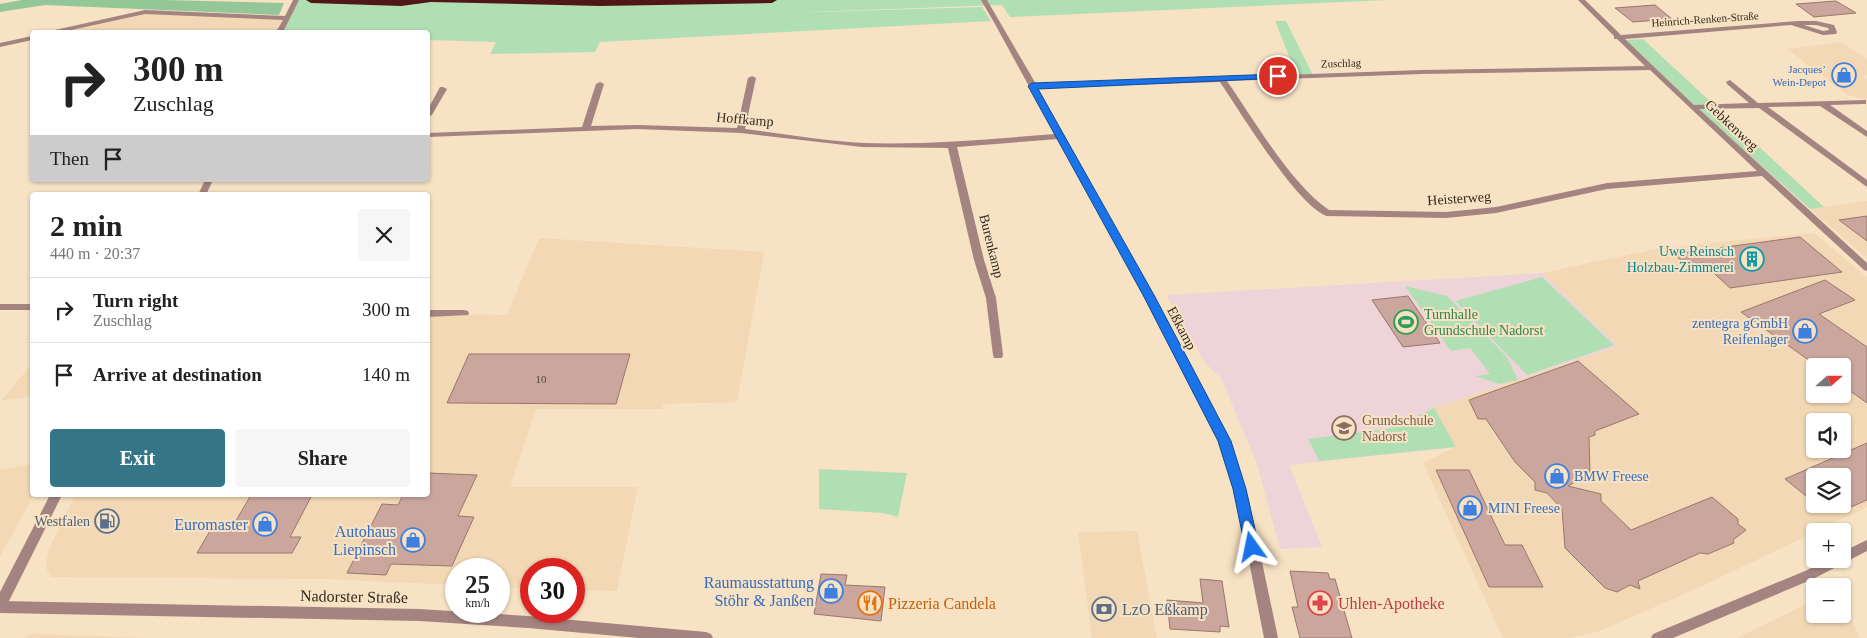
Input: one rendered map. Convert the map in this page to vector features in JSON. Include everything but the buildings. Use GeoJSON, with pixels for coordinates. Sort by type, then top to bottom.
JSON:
{"type":"FeatureCollection","features":[{"type":"Feature","properties":{"kind":"highway"},"geometry":{"type":"LineString","coordinates":[[311,0],[401,3],[427,0]]}},
{"type":"Feature","properties":{"kind":"highway"},"geometry":{"type":"LineString","coordinates":[[435,0],[600,3],[772,0]]}},
{"type":"Feature","properties":{"kind":"street"},"geometry":{"type":"LineString","coordinates":[[281,30],[296,0]]}},
{"type":"Feature","properties":{"kind":"street","name":"Eßkamp"},"geometry":{"type":"LineString","coordinates":[[984,0],[1148,295],[1224,441],[1241,494],[1271,638]]}},
{"type":"Feature","properties":{"kind":"street","name":"Gebkenweg"},"geometry":{"type":"LineString","coordinates":[[1582,0],[1692,107],[1867,268]]}},
{"type":"Feature","properties":{"kind":"street"},"geometry":{"type":"LineString","coordinates":[[64,30],[145,12],[288,18]]}},
{"type":"Feature","properties":{"kind":"street","name":"Heinrich-Renken-Straße"},"geometry":{"type":"LineString","coordinates":[[1617,36],[1794,24]]}},
{"type":"Feature","properties":{"kind":"street"},"geometry":{"type":"LineString","coordinates":[[0,45],[30,38]]}},
{"type":"Feature","properties":{"kind":"street","name":"Zuschlag"},"geometry":{"type":"LineString","coordinates":[[1032,86],[1221,78],[1651,68]]}},
{"type":"Feature","properties":{"kind":"street"},"geometry":{"type":"LineString","coordinates":[[741,131],[752,78]]}},
{"type":"Feature","properties":{"kind":"street","name":"Heisterweg"},"geometry":{"type":"LineString","coordinates":[[1221,78],[1299,188],[1316,208],[1327,213],[1446,215],[1496,210],[1607,186],[1764,173]]}},
{"type":"Feature","properties":{"kind":"street"},"geometry":{"type":"LineString","coordinates":[[1730,82],[1759,106],[1867,184]]}},
{"type":"Feature","properties":{"kind":"street"},"geometry":{"type":"LineString","coordinates":[[586,128],[600,84]]}},
{"type":"Feature","properties":{"kind":"street"},"geometry":{"type":"LineString","coordinates":[[430,112],[443,90]]}},
{"type":"Feature","properties":{"kind":"street"},"geometry":{"type":"LineString","coordinates":[[1692,107],[1863,102]]}},
{"type":"Feature","properties":{"kind":"street"},"geometry":{"type":"LineString","coordinates":[[1823,104],[1867,134]]}},
{"type":"Feature","properties":{"kind":"street","name":"Hoffkamp"},"geometry":{"type":"LineString","coordinates":[[430,135],[637,127],[741,131],[862,145],[952,145],[1059,136]]}},
{"type":"Feature","properties":{"kind":"street","name":"Burenkamp"},"geometry":{"type":"LineString","coordinates":[[952,145],[979,260],[991,298],[998,355]]}},
{"type":"Feature","properties":{"kind":"street"},"geometry":{"type":"LineString","coordinates":[[0,307],[30,307]]}},
{"type":"Feature","properties":{"kind":"street"},"geometry":{"type":"LineString","coordinates":[[430,314],[464,313]]}},
{"type":"Feature","properties":{"kind":"street"},"geometry":{"type":"LineString","coordinates":[[0,606],[55,497]]}},
{"type":"Feature","properties":{"kind":"street"},"geometry":{"type":"LineString","coordinates":[[1851,554],[1867,546]]}},
{"type":"Feature","properties":{"kind":"street"},"geometry":{"type":"LineString","coordinates":[[1658,638],[1823,568]]}},
{"type":"Feature","properties":{"kind":"street","name":"Nadorster Straße"},"geometry":{"type":"LineString","coordinates":[[0,606],[419,615],[528,622],[706,638]]}},
{"type":"Feature","properties":{"kind":"shaded area"},"geometry":{"type":"Polygon","coordinates":[[[145,12],[288,18],[281,30],[68,30],[145,12]]]}},
{"type":"Feature","properties":{"kind":"shaded area"},"geometry":{"type":"Polygon","coordinates":[[[1841,42],[1867,59],[1867,75],[1862,76],[1867,79],[1867,100],[1848,95],[1787,49],[1841,42]]]}},
{"type":"Feature","properties":{"kind":"shaded area"},"geometry":{"type":"Polygon","coordinates":[[[1867,201],[1867,258],[1810,209],[1867,201]]]}},
{"type":"Feature","properties":{"kind":"shaded area"},"geometry":{"type":"Polygon","coordinates":[[[1814,233],[1867,277],[1867,507],[1834,523],[1806,523],[1806,536],[1698,588],[1597,632],[1568,638],[1503,638],[1423,463],[1456,447],[1434,408],[1618,346],[1542,273],[1661,248],[1814,233]]]}},
{"type":"Feature","properties":{"kind":"shaded area"},"geometry":{"type":"Polygon","coordinates":[[[539,238],[764,252],[737,402],[663,404],[663,409],[536,409],[510,487],[638,487],[617,591],[585,590],[585,558],[520,558],[520,588],[510,587],[510,558],[445,558],[445,584],[324,579],[51,577],[47,571],[46,562],[49,549],[74,497],[430,497],[430,314],[507,315],[539,238]]]}},
{"type":"Feature","properties":{"kind":"shaded area","name":"Grundschule Nadorst"},"geometry":{"type":"Polygon","coordinates":[[[1542,273],[1618,346],[1434,408],[1456,447],[1289,465],[1322,547],[1280,549],[1257,464],[1221,378],[1205,363],[1166,295],[1542,273]]]}},
{"type":"Feature","properties":{"kind":"shaded area"},"geometry":{"type":"Polygon","coordinates":[[[30,366],[30,396],[1,401],[30,366]]]}},
{"type":"Feature","properties":{"kind":"shaded area"},"geometry":{"type":"Polygon","coordinates":[[[30,464],[30,497],[33,497],[0,556],[0,470],[30,464]]]}},
{"type":"Feature","properties":{"kind":"shaded area"},"geometry":{"type":"Polygon","coordinates":[[[1137,531],[1157,638],[1092,638],[1078,532],[1137,531]]]}},
{"type":"Feature","properties":{"kind":"shaded area"},"geometry":{"type":"Polygon","coordinates":[[[1806,604],[1806,623],[1851,623],[1851,619],[1860,638],[1737,638],[1806,604]]]}},
{"type":"Feature","properties":{"kind":"shaded area"},"geometry":{"type":"Polygon","coordinates":[[[31,634],[145,638],[23,638],[31,634]]]}},
{"type":"Feature","properties":{"kind":"green space"},"geometry":{"type":"Polygon","coordinates":[[[22,0],[165,0],[284,3],[279,15],[45,5],[0,12],[0,4],[22,0]]]}},
{"type":"Feature","properties":{"kind":"green space"},"geometry":{"type":"Polygon","coordinates":[[[296,0],[1387,0],[1010,17],[1002,5],[782,13],[982,7],[991,21],[600,42],[595,52],[490,54],[496,42],[430,40],[430,30],[281,30],[296,0]]]}},
{"type":"Feature","properties":{"kind":"green space"},"geometry":{"type":"Polygon","coordinates":[[[1275,21],[1286,21],[1313,75],[1297,76],[1275,21]]]}},
{"type":"Feature","properties":{"kind":"green space"},"geometry":{"type":"Polygon","coordinates":[[[1643,39],[1824,207],[1810,209],[1696,107],[1626,40],[1643,39]]]}},
{"type":"Feature","properties":{"kind":"green space"},"geometry":{"type":"Polygon","coordinates":[[[1542,277],[1614,345],[1527,375],[1455,301],[1542,277]]]}},
{"type":"Feature","properties":{"kind":"green space"},"geometry":{"type":"Polygon","coordinates":[[[1405,286],[1447,296],[1507,357],[1518,380],[1499,384],[1475,376],[1490,374],[1470,348],[1451,351],[1405,286]]]}},
{"type":"Feature","properties":{"kind":"green space"},"geometry":{"type":"Polygon","coordinates":[[[1434,408],[1456,447],[1319,461],[1308,439],[1392,428],[1434,408]]]}},
{"type":"Feature","properties":{"kind":"green space"},"geometry":{"type":"Polygon","coordinates":[[[819,469],[907,473],[898,517],[883,513],[819,509],[819,469]]]}},
{"type":"Feature","properties":{"kind":"place","name":"Jacques’ Wein-Depot"},"geometry":{"type":"Point","coordinates":[1844,75]}},
{"type":"Feature","properties":{"kind":"place","name":"Uwe Reinsch Holzbau-Zimmerei"},"geometry":{"type":"Point","coordinates":[1752,259]}},
{"type":"Feature","properties":{"kind":"place","name":"Turnhalle Grundschule Nadorst"},"geometry":{"type":"Point","coordinates":[1406,322]}},
{"type":"Feature","properties":{"kind":"place","name":"zentegra gGmbH Reifenlager"},"geometry":{"type":"Point","coordinates":[1805,331]}},
{"type":"Feature","properties":{"kind":"place","name":"Grundschule Nadorst"},"geometry":{"type":"Point","coordinates":[1344,428]}},
{"type":"Feature","properties":{"kind":"place","name":"BMW Freese"},"geometry":{"type":"Point","coordinates":[1557,476]}},
{"type":"Feature","properties":{"kind":"place","name":"MINI Freese"},"geometry":{"type":"Point","coordinates":[1470,508]}},
{"type":"Feature","properties":{"kind":"place","name":"Westfalen"},"geometry":{"type":"Point","coordinates":[107,521]}},
{"type":"Feature","properties":{"kind":"place","name":"Euromaster"},"geometry":{"type":"Point","coordinates":[265,524]}},
{"type":"Feature","properties":{"kind":"place","name":"Autohaus Liepinsch"},"geometry":{"type":"Point","coordinates":[413,540]}},
{"type":"Feature","properties":{"kind":"place","name":"Raumausstattung Stöhr & Janßen"},"geometry":{"type":"Point","coordinates":[831,591]}},
{"type":"Feature","properties":{"kind":"place","name":"Pizzeria Candela"},"geometry":{"type":"Point","coordinates":[870,603]}},
{"type":"Feature","properties":{"kind":"place","name":"Uhlen-Apotheke"},"geometry":{"type":"Point","coordinates":[1320,603]}},
{"type":"Feature","properties":{"kind":"place","name":"LzO Eßkamp"},"geometry":{"type":"Point","coordinates":[1104,609]}},
{"type":"Feature","properties":{"kind":"route"},"geometry":{"type":"LineString","coordinates":[[1252,547],[1240,489],[1230,454],[1224,441],[1194,381],[1166,333],[1148,295],[1032,86],[1278,76]]}}]}
